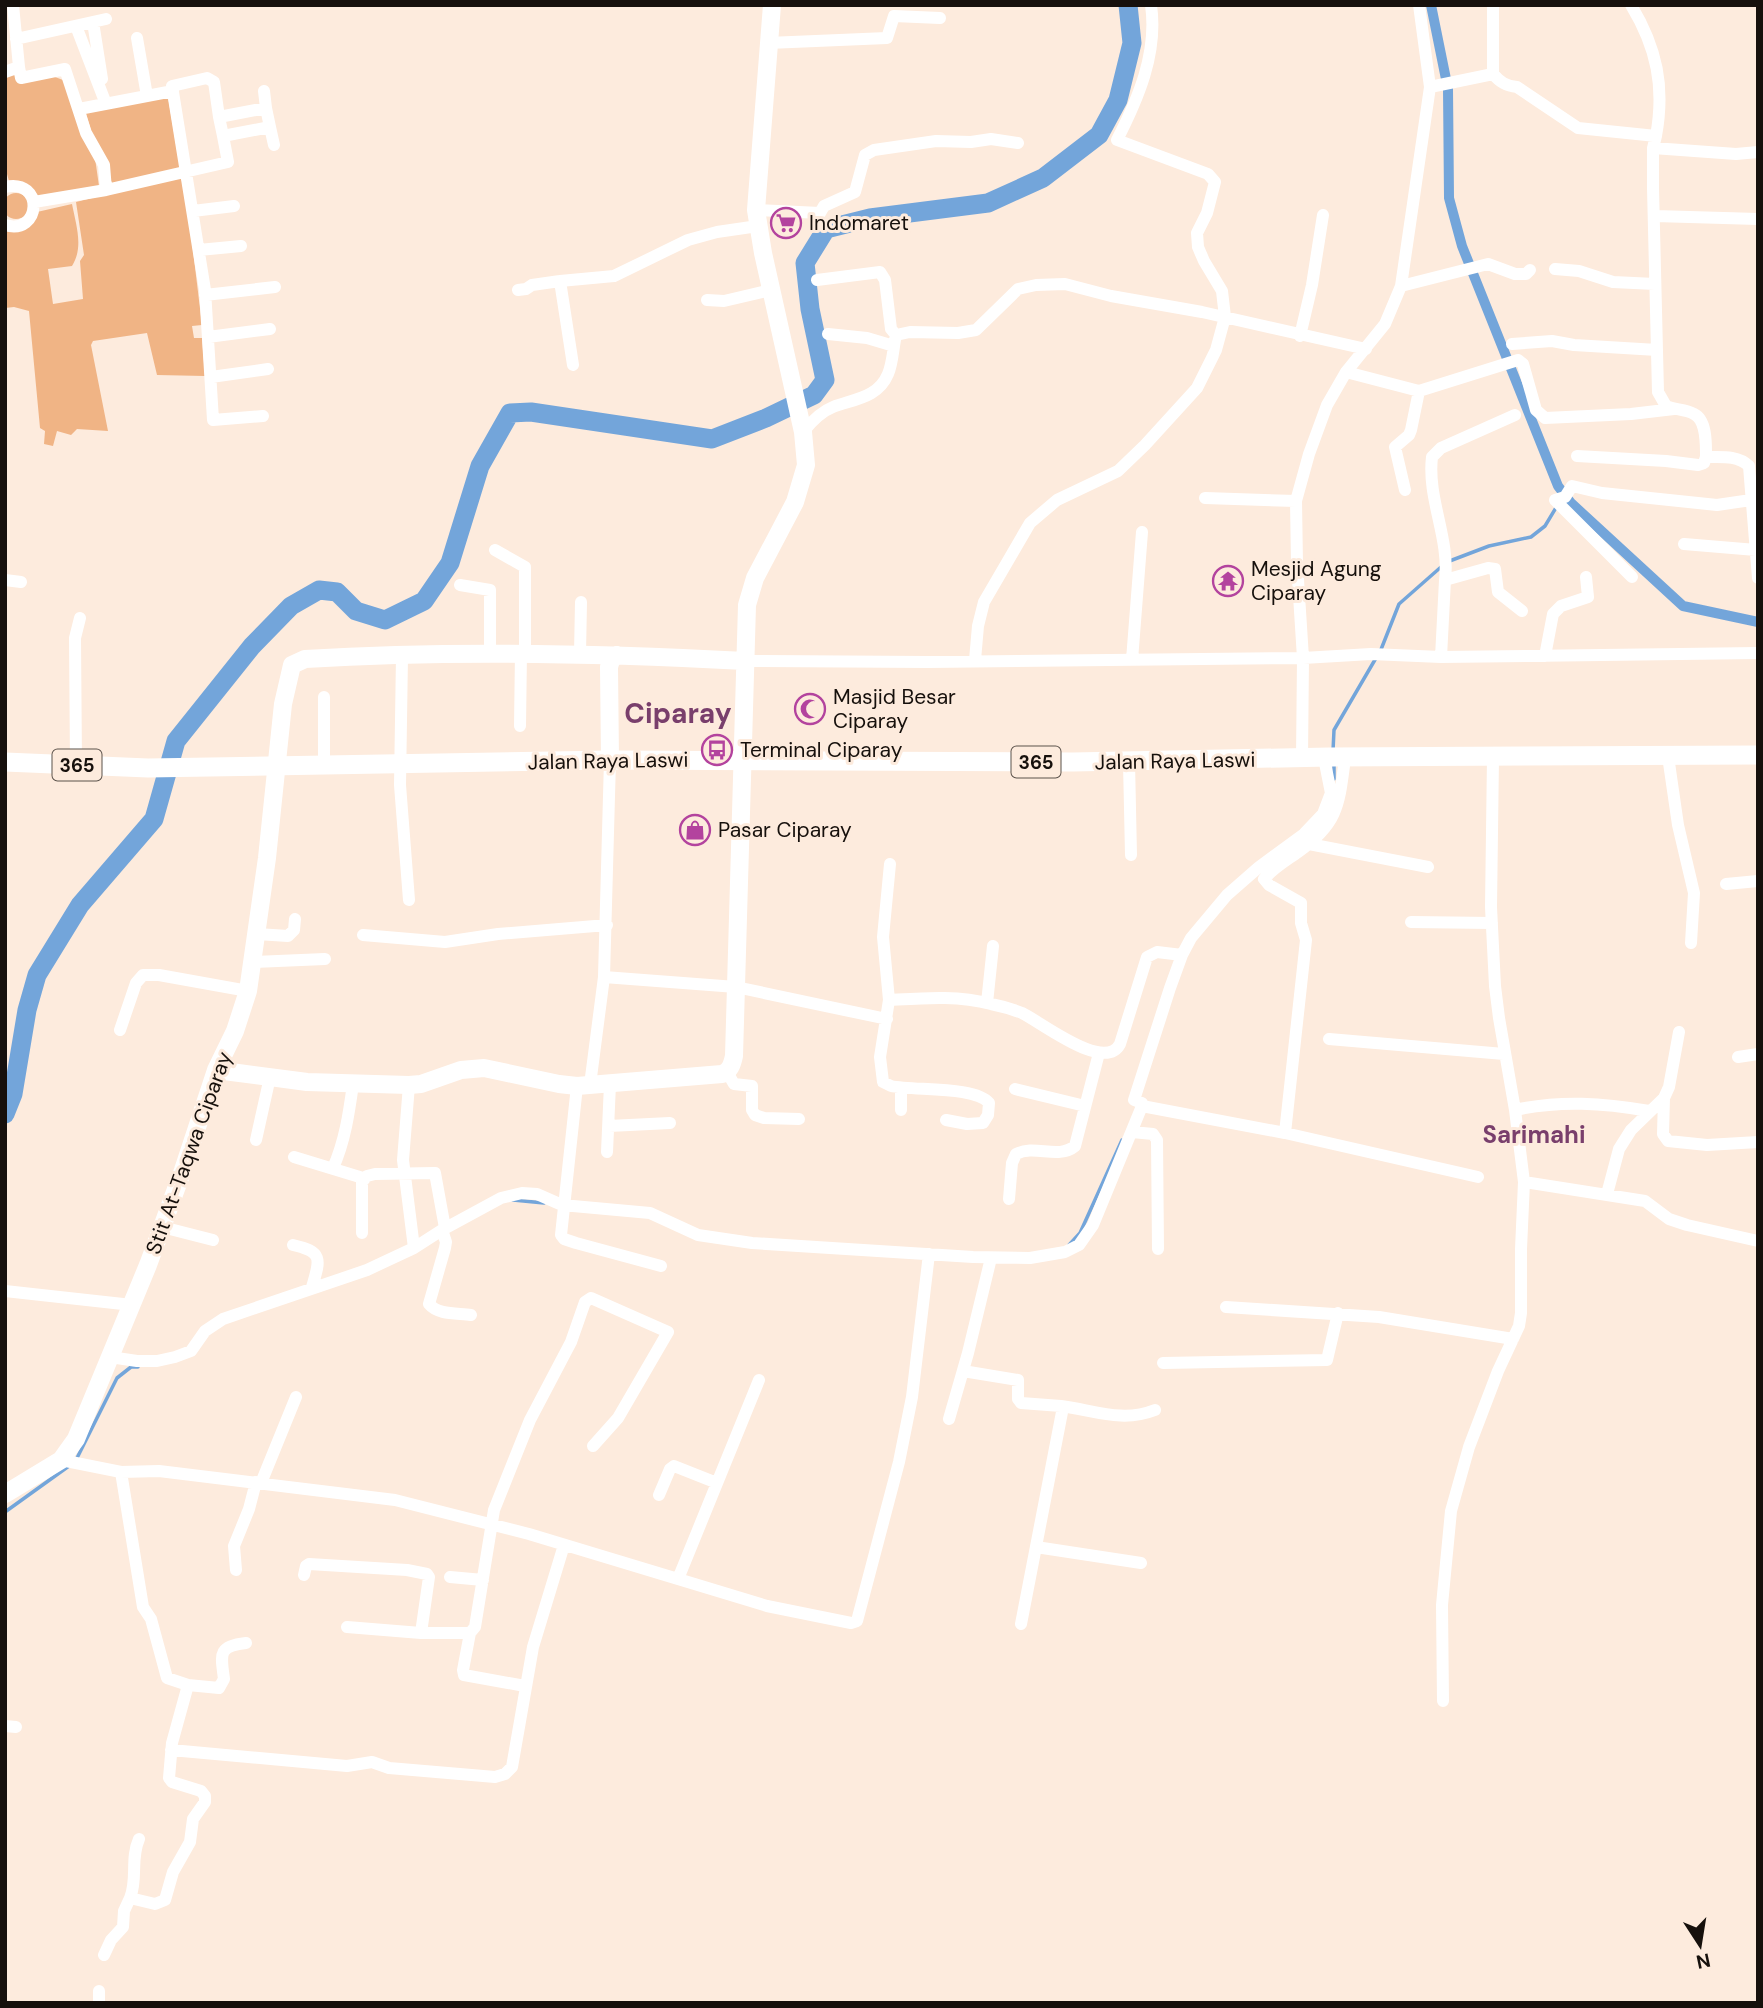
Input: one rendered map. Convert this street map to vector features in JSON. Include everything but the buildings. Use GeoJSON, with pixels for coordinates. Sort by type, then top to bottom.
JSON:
{"type":"FeatureCollection","features":[{"type":"Feature","properties":{"kind":"main road"},"geometry":{"type":"LineString","coordinates":[[216,1070],[307,1082],[409,1085],[421,1084],[461,1070],[484,1068],[559,1084],[584,1086],[727,1072],[734,1056],[745,661],[750,592],[795,502],[806,464],[802,428],[757,218],[772,5]]}},
{"type":"Feature","properties":{"kind":"main road"},"geometry":{"type":"LineString","coordinates":[[402,656],[523,652],[745,661]]}},
{"type":"Feature","properties":{"kind":"main road","name":"Stit At-Taqwa Ciparay"},"geometry":{"type":"LineString","coordinates":[[5,1494],[61,1460],[76,1440],[184,1170],[216,1070],[248,991],[267,858],[282,704],[292,665],[306,659],[402,656]]}},
{"type":"Feature","properties":{"kind":"main road"},"geometry":{"type":"LineString","coordinates":[[610,760],[609,667],[611,660],[617,656]]}},
{"type":"Feature","properties":{"kind":"main road","name":"Jalan Raya Laswi"},"geometry":{"type":"LineString","coordinates":[[5,762],[148,768],[610,760],[1129,762],[1334,757],[1758,755]]}},
{"type":"Feature","properties":{"kind":"street"},"geometry":{"type":"LineString","coordinates":[[13,5],[20,78],[65,69],[91,143],[104,165],[106,190]]}},
{"type":"Feature","properties":{"kind":"street"},"geometry":{"type":"LineString","coordinates":[[975,660],[978,626],[984,602],[1030,523],[1057,500],[1118,471],[1146,445],[1197,388],[1216,350],[1225,317],[1222,291],[1213,279],[1198,247],[1198,233],[1207,213],[1215,182],[1208,174],[1117,140],[1146,77],[1152,42],[1151,5]]}},
{"type":"Feature","properties":{"kind":"street"},"geometry":{"type":"LineString","coordinates":[[1302,758],[1303,658],[1296,501],[1327,405],[1346,372],[1385,324],[1401,286],[1430,87],[1419,5]]}},
{"type":"Feature","properties":{"kind":"street"},"geometry":{"type":"LineString","coordinates":[[1493,5],[1493,74],[1500,82],[1517,88],[1578,128],[1736,154],[1758,152]]}},
{"type":"Feature","properties":{"kind":"street"},"geometry":{"type":"LineString","coordinates":[[1577,456],[1698,465],[1704,463],[1706,457],[1706,442],[1699,418],[1695,414],[1663,403],[1658,392],[1655,142],[1660,94],[1657,62],[1649,37],[1631,5]]}},
{"type":"Feature","properties":{"kind":"street"},"geometry":{"type":"LineString","coordinates":[[768,44],[887,38],[894,16],[940,18]]}},
{"type":"Feature","properties":{"kind":"street"},"geometry":{"type":"LineString","coordinates":[[16,38],[99,21],[106,104]]}},
{"type":"Feature","properties":{"kind":"street"},"geometry":{"type":"LineString","coordinates":[[76,26],[106,104]]}},
{"type":"Feature","properties":{"kind":"street"},"geometry":{"type":"LineString","coordinates":[[137,38],[147,96]]}},
{"type":"Feature","properties":{"kind":"street"},"geometry":{"type":"LineString","coordinates":[[5,72],[19,67]]}},
{"type":"Feature","properties":{"kind":"street"},"geometry":{"type":"LineString","coordinates":[[1430,87],[1493,74]]}},
{"type":"Feature","properties":{"kind":"street"},"geometry":{"type":"LineString","coordinates":[[34,202],[106,190],[187,171],[228,162],[214,82],[207,78],[172,86],[187,171],[205,295],[213,420],[263,416]]}},
{"type":"Feature","properties":{"kind":"street"},"geometry":{"type":"LineString","coordinates":[[79,109],[173,91]]}},
{"type":"Feature","properties":{"kind":"street"},"geometry":{"type":"LineString","coordinates":[[264,91],[274,145]]}},
{"type":"Feature","properties":{"kind":"street"},"geometry":{"type":"LineString","coordinates":[[219,117],[267,108]]}},
{"type":"Feature","properties":{"kind":"street"},"geometry":{"type":"LineString","coordinates":[[223,136],[270,127]]}},
{"type":"Feature","properties":{"kind":"street"},"geometry":{"type":"LineString","coordinates":[[518,290],[532,285],[614,276],[688,240],[757,218],[820,213],[824,206],[855,192],[865,155],[874,150],[936,141],[971,142],[991,139],[1018,144]]}},
{"type":"Feature","properties":{"kind":"street"},"geometry":{"type":"LineString","coordinates":[[5,225],[18,227],[25,224],[34,210],[31,194],[24,188],[6,186]]}},
{"type":"Feature","properties":{"kind":"street"},"geometry":{"type":"LineString","coordinates":[[193,211],[234,206]]}},
{"type":"Feature","properties":{"kind":"street"},"geometry":{"type":"LineString","coordinates":[[1300,336],[1324,215]]}},
{"type":"Feature","properties":{"kind":"street"},"geometry":{"type":"LineString","coordinates":[[1655,216],[1758,219]]}},
{"type":"Feature","properties":{"kind":"street"},"geometry":{"type":"LineString","coordinates":[[199,250],[241,246]]}},
{"type":"Feature","properties":{"kind":"street"},"geometry":{"type":"LineString","coordinates":[[1401,286],[1488,264],[1515,274],[1526,274],[1530,270]]}},
{"type":"Feature","properties":{"kind":"street"},"geometry":{"type":"LineString","coordinates":[[1555,269],[1579,271],[1613,282],[1656,284]]}},
{"type":"Feature","properties":{"kind":"street"},"geometry":{"type":"LineString","coordinates":[[802,428],[816,416],[870,394],[882,384],[892,361],[895,341],[885,280],[880,272],[817,280]]}},
{"type":"Feature","properties":{"kind":"street"},"geometry":{"type":"LineString","coordinates":[[560,281],[573,365]]}},
{"type":"Feature","properties":{"kind":"street"},"geometry":{"type":"LineString","coordinates":[[828,334],[867,338],[874,342],[895,341],[910,332],[958,333],[976,330],[1018,289],[1035,285],[1065,284],[1366,349]]}},
{"type":"Feature","properties":{"kind":"street"},"geometry":{"type":"LineString","coordinates":[[205,295],[275,286]]}},
{"type":"Feature","properties":{"kind":"street"},"geometry":{"type":"LineString","coordinates":[[707,300],[724,301],[772,290]]}},
{"type":"Feature","properties":{"kind":"street"},"geometry":{"type":"LineString","coordinates":[[208,337],[270,329]]}},
{"type":"Feature","properties":{"kind":"street"},"geometry":{"type":"LineString","coordinates":[[1511,344],[1552,341],[1657,351]]}},
{"type":"Feature","properties":{"kind":"street"},"geometry":{"type":"LineString","coordinates":[[1346,372],[1419,391],[1512,362],[1523,364],[1536,410],[1545,418],[1674,409]]}},
{"type":"Feature","properties":{"kind":"street"},"geometry":{"type":"LineString","coordinates":[[211,377],[268,369]]}},
{"type":"Feature","properties":{"kind":"street"},"geometry":{"type":"LineString","coordinates":[[1405,490],[1395,447],[1409,435],[1419,391]]}},
{"type":"Feature","properties":{"kind":"street"},"geometry":{"type":"LineString","coordinates":[[1441,657],[1446,568],[1433,491],[1432,457],[1441,448],[1514,415]]}},
{"type":"Feature","properties":{"kind":"street"},"geometry":{"type":"LineString","coordinates":[[1706,457],[1735,458],[1746,462],[1751,473],[1758,578]]}},
{"type":"Feature","properties":{"kind":"street"},"geometry":{"type":"LineString","coordinates":[[1632,577],[1555,500],[1565,495],[1572,486],[1602,494],[1717,505],[1754,504]]}},
{"type":"Feature","properties":{"kind":"street"},"geometry":{"type":"LineString","coordinates":[[1205,498],[1296,501]]}},
{"type":"Feature","properties":{"kind":"street"},"geometry":{"type":"LineString","coordinates":[[1132,660],[1142,532]]}},
{"type":"Feature","properties":{"kind":"street"},"geometry":{"type":"LineString","coordinates":[[1684,544],[1756,550]]}},
{"type":"Feature","properties":{"kind":"street"},"geometry":{"type":"LineString","coordinates":[[495,550],[525,567],[520,726]]}},
{"type":"Feature","properties":{"kind":"street"},"geometry":{"type":"LineString","coordinates":[[1446,568],[1495,569],[1498,592],[1522,611]]}},
{"type":"Feature","properties":{"kind":"street"},"geometry":{"type":"LineString","coordinates":[[1545,656],[1553,614],[1561,606],[1588,597],[1590,593],[1587,577]]}},
{"type":"Feature","properties":{"kind":"street"},"geometry":{"type":"LineString","coordinates":[[5,580],[21,582]]}},
{"type":"Feature","properties":{"kind":"street"},"geometry":{"type":"LineString","coordinates":[[460,585],[490,590],[490,652]]}},
{"type":"Feature","properties":{"kind":"street"},"geometry":{"type":"LineString","coordinates":[[580,654],[581,602]]}},
{"type":"Feature","properties":{"kind":"street"},"geometry":{"type":"LineString","coordinates":[[76,765],[75,638],[80,618]]}},
{"type":"Feature","properties":{"kind":"street"},"geometry":{"type":"LineString","coordinates":[[745,661],[928,662],[1303,658],[1371,654],[1441,657],[1758,653]]}},
{"type":"Feature","properties":{"kind":"street"},"geometry":{"type":"LineString","coordinates":[[402,656],[400,785],[409,900]]}},
{"type":"Feature","properties":{"kind":"street"},"geometry":{"type":"LineString","coordinates":[[324,697],[324,765]]}},
{"type":"Feature","properties":{"kind":"street"},"geometry":{"type":"LineString","coordinates":[[1668,756],[1678,825],[1694,892],[1691,943]]}},
{"type":"Feature","properties":{"kind":"street"},"geometry":{"type":"LineString","coordinates":[[1263,871],[1309,844],[1331,796],[1329,780],[1334,757]]}},
{"type":"Feature","properties":{"kind":"street"},"geometry":{"type":"LineString","coordinates":[[1334,757],[1336,808],[1317,830],[1209,915],[1182,955],[1134,1100],[1140,1104],[1285,1133],[1478,1177]]}},
{"type":"Feature","properties":{"kind":"street"},"geometry":{"type":"LineString","coordinates":[[1443,1701],[1442,1605],[1451,1511],[1477,1426],[1519,1326],[1521,1313],[1520,1260],[1524,1182],[1516,1110],[1504,1054],[1495,986],[1492,923],[1493,757]]}},
{"type":"Feature","properties":{"kind":"street"},"geometry":{"type":"LineString","coordinates":[[610,760],[604,977],[566,1200],[562,1205],[560,1230],[564,1239],[662,1266]]}},
{"type":"Feature","properties":{"kind":"street"},"geometry":{"type":"LineString","coordinates":[[1129,762],[1131,855]]}},
{"type":"Feature","properties":{"kind":"street"},"geometry":{"type":"LineString","coordinates":[[1309,844],[1428,867]]}},
{"type":"Feature","properties":{"kind":"street"},"geometry":{"type":"LineString","coordinates":[[890,864],[883,937],[889,1000],[880,1074],[885,1083],[901,1088],[968,1093],[985,1098],[989,1103],[988,1115],[983,1123],[967,1124],[946,1120]]}},
{"type":"Feature","properties":{"kind":"street"},"geometry":{"type":"LineString","coordinates":[[1263,871],[1269,886],[1301,903],[1301,923],[1306,940],[1285,1133]]}},
{"type":"Feature","properties":{"kind":"street"},"geometry":{"type":"LineString","coordinates":[[1726,884],[1758,881]]}},
{"type":"Feature","properties":{"kind":"street"},"geometry":{"type":"LineString","coordinates":[[257,934],[288,936],[294,930],[295,919]]}},
{"type":"Feature","properties":{"kind":"street"},"geometry":{"type":"LineString","coordinates":[[1411,922],[1492,923]]}},
{"type":"Feature","properties":{"kind":"street"},"geometry":{"type":"LineString","coordinates":[[363,935],[445,942],[498,934],[607,925]]}},
{"type":"Feature","properties":{"kind":"street"},"geometry":{"type":"LineString","coordinates":[[987,1003],[993,946]]}},
{"type":"Feature","properties":{"kind":"street"},"geometry":{"type":"LineString","coordinates":[[889,1000],[941,996],[987,1003],[1020,1013],[1068,1041],[1099,1053],[1112,1053],[1119,1046],[1147,957],[1162,952],[1182,955]]}},
{"type":"Feature","properties":{"kind":"street"},"geometry":{"type":"LineString","coordinates":[[253,962],[324,959]]}},
{"type":"Feature","properties":{"kind":"street"},"geometry":{"type":"LineString","coordinates":[[121,1030],[136,983],[143,975],[159,975],[248,991]]}},
{"type":"Feature","properties":{"kind":"street"},"geometry":{"type":"LineString","coordinates":[[604,977],[736,987],[887,1019]]}},
{"type":"Feature","properties":{"kind":"street"},"geometry":{"type":"LineString","coordinates":[[1679,1031],[1672,1079],[1664,1098],[1663,1135],[1668,1141],[1707,1145],[1758,1142]]}},
{"type":"Feature","properties":{"kind":"street"},"geometry":{"type":"LineString","coordinates":[[1329,1039],[1504,1054]]}},
{"type":"Feature","properties":{"kind":"street"},"geometry":{"type":"LineString","coordinates":[[1009,1199],[1014,1156],[1026,1150],[1059,1153],[1072,1149],[1077,1139],[1099,1053]]}},
{"type":"Feature","properties":{"kind":"street"},"geometry":{"type":"LineString","coordinates":[[1738,1058],[1758,1054]]}},
{"type":"Feature","properties":{"kind":"street"},"geometry":{"type":"LineString","coordinates":[[727,1072],[734,1084],[752,1086],[752,1110],[755,1115],[773,1119],[799,1119]]}},
{"type":"Feature","properties":{"kind":"street"},"geometry":{"type":"LineString","coordinates":[[256,1140],[270,1077]]}},
{"type":"Feature","properties":{"kind":"street"},"geometry":{"type":"LineString","coordinates":[[333,1168],[347,1123],[353,1084]]}},
{"type":"Feature","properties":{"kind":"street"},"geometry":{"type":"LineString","coordinates":[[607,1152],[610,1084]]}},
{"type":"Feature","properties":{"kind":"street"},"geometry":{"type":"LineString","coordinates":[[409,1085],[404,1174],[414,1248]]}},
{"type":"Feature","properties":{"kind":"street"},"geometry":{"type":"LineString","coordinates":[[901,1088],[901,1110]]}},
{"type":"Feature","properties":{"kind":"street"},"geometry":{"type":"LineString","coordinates":[[1015,1089],[1085,1106]]}},
{"type":"Feature","properties":{"kind":"street"},"geometry":{"type":"LineString","coordinates":[[1607,1194],[1619,1149],[1631,1130],[1664,1098]]}},
{"type":"Feature","properties":{"kind":"street"},"geometry":{"type":"LineString","coordinates":[[1516,1110],[1548,1103],[1588,1103],[1649,1111]]}},
{"type":"Feature","properties":{"kind":"street"},"geometry":{"type":"LineString","coordinates":[[110,1357],[137,1361],[158,1360],[191,1351],[205,1331],[223,1319],[367,1270],[444,1234],[501,1198],[522,1193],[537,1195],[562,1205],[650,1213],[698,1236],[752,1243],[990,1258],[1041,1257],[1065,1252],[1079,1245],[1093,1224],[1132,1132],[1140,1104]]}},
{"type":"Feature","properties":{"kind":"street"},"geometry":{"type":"LineString","coordinates":[[610,1126],[670,1123]]}},
{"type":"Feature","properties":{"kind":"street"},"geometry":{"type":"LineString","coordinates":[[1132,1132],[1154,1135],[1157,1140],[1158,1250]]}},
{"type":"Feature","properties":{"kind":"street"},"geometry":{"type":"LineString","coordinates":[[294,1157],[363,1178]]}},
{"type":"Feature","properties":{"kind":"street"},"geometry":{"type":"LineString","coordinates":[[363,1178],[369,1174],[435,1173],[444,1234],[429,1304],[441,1312],[471,1315]]}},
{"type":"Feature","properties":{"kind":"street"},"geometry":{"type":"LineString","coordinates":[[362,1233],[363,1178]]}},
{"type":"Feature","properties":{"kind":"street"},"geometry":{"type":"LineString","coordinates":[[1524,1182],[1645,1201],[1669,1219],[1687,1226],[1758,1241]]}},
{"type":"Feature","properties":{"kind":"street"},"geometry":{"type":"LineString","coordinates":[[162,1227],[213,1240]]}},
{"type":"Feature","properties":{"kind":"street"},"geometry":{"type":"LineString","coordinates":[[293,1245],[308,1248],[317,1256],[319,1262],[312,1287]]}},
{"type":"Feature","properties":{"kind":"street"},"geometry":{"type":"LineString","coordinates":[[61,1460],[121,1472],[159,1471],[395,1500],[493,1524],[767,1606],[851,1623],[857,1621],[900,1462],[912,1397],[929,1254]]}},
{"type":"Feature","properties":{"kind":"street"},"geometry":{"type":"LineString","coordinates":[[949,1419],[990,1258]]}},
{"type":"Feature","properties":{"kind":"street"},"geometry":{"type":"LineString","coordinates":[[5,1291],[132,1305]]}},
{"type":"Feature","properties":{"kind":"street"},"geometry":{"type":"LineString","coordinates":[[525,1686],[464,1675],[470,1633],[475,1627],[494,1510],[530,1420],[571,1342],[585,1302],[595,1298],[668,1332],[618,1418],[593,1446]]}},
{"type":"Feature","properties":{"kind":"street"},"geometry":{"type":"LineString","coordinates":[[1226,1307],[1338,1313],[1402,1320],[1513,1339]]}},
{"type":"Feature","properties":{"kind":"street"},"geometry":{"type":"LineString","coordinates":[[1163,1363],[1327,1360],[1338,1313]]}},
{"type":"Feature","properties":{"kind":"street"},"geometry":{"type":"LineString","coordinates":[[963,1371],[1018,1380],[1020,1402],[1063,1406],[1124,1417],[1138,1416],[1155,1410]]}},
{"type":"Feature","properties":{"kind":"street"},"geometry":{"type":"LineString","coordinates":[[678,1579],[759,1380]]}},
{"type":"Feature","properties":{"kind":"street"},"geometry":{"type":"LineString","coordinates":[[236,1570],[234,1546],[258,1482],[296,1397]]}},
{"type":"Feature","properties":{"kind":"street"},"geometry":{"type":"LineString","coordinates":[[1021,1625],[1063,1406]]}},
{"type":"Feature","properties":{"kind":"street"},"geometry":{"type":"LineString","coordinates":[[659,1495],[670,1469],[674,1466],[717,1483]]}},
{"type":"Feature","properties":{"kind":"street"},"geometry":{"type":"LineString","coordinates":[[121,1472],[143,1607],[151,1619],[164,1674],[171,1681],[215,1689],[222,1686],[224,1679],[222,1663],[225,1649],[246,1643]]}},
{"type":"Feature","properties":{"kind":"street"},"geometry":{"type":"LineString","coordinates":[[172,1750],[347,1766],[375,1763],[389,1768],[499,1777],[512,1766],[533,1647],[564,1545]]}},
{"type":"Feature","properties":{"kind":"street"},"geometry":{"type":"LineString","coordinates":[[1035,1547],[1142,1563]]}},
{"type":"Feature","properties":{"kind":"street"},"geometry":{"type":"LineString","coordinates":[[304,1575],[309,1564],[407,1570],[427,1574],[421,1633]]}},
{"type":"Feature","properties":{"kind":"street"},"geometry":{"type":"LineString","coordinates":[[450,1577],[483,1580]]}},
{"type":"Feature","properties":{"kind":"street"},"geometry":{"type":"LineString","coordinates":[[347,1627],[421,1633],[470,1633]]}},
{"type":"Feature","properties":{"kind":"street"},"geometry":{"type":"LineString","coordinates":[[130,1898],[155,1904],[165,1900],[173,1872],[190,1842],[193,1819],[205,1802],[201,1791],[170,1780],[172,1750],[188,1685]]}},
{"type":"Feature","properties":{"kind":"street"},"geometry":{"type":"LineString","coordinates":[[104,1955],[111,1940],[123,1927],[124,1911],[134,1879],[133,1857],[139,1839]]}},
{"type":"Feature","properties":{"kind":"shaded area"},"geometry":{"type":"Polygon","coordinates":[[[5,75],[63,80],[95,158],[99,186],[39,197],[30,186],[9,181],[5,167],[5,75]]]}},
{"type":"Feature","properties":{"kind":"shaded area"},"geometry":{"type":"Polygon","coordinates":[[[168,97],[180,168],[113,185],[95,145],[86,113],[168,97]]]}},
{"type":"Feature","properties":{"kind":"shaded area"},"geometry":{"type":"Polygon","coordinates":[[[181,176],[202,325],[192,326],[194,338],[202,338],[205,376],[157,375],[147,333],[93,341],[91,345],[108,431],[77,429],[71,435],[57,431],[53,446],[44,444],[45,431],[40,428],[29,311],[14,307],[5,308],[5,230],[37,212],[72,204],[78,236],[76,259],[72,266],[48,269],[53,304],[83,299],[80,261],[84,255],[76,202],[181,176]]]}},
{"type":"Feature","properties":{"kind":"shaded area"},"geometry":{"type":"Polygon","coordinates":[[[16,193],[25,197],[29,206],[25,215],[16,219],[7,215],[3,206],[7,197],[16,193]]]}},
{"type":"Feature","properties":{"kind":"waterway"},"geometry":{"type":"LineString","coordinates":[[5,1114],[13,1094],[27,1010],[37,975],[80,905],[154,819],[176,741],[252,646],[291,606],[319,590],[337,592],[356,611],[385,620],[424,601],[450,563],[480,466],[510,413],[531,412],[712,439],[766,418],[814,395],[825,380],[810,309],[805,263],[826,229],[870,218],[988,203],[1043,178],[1099,135],[1118,100],[1132,43],[1128,5]]}},
{"type":"Feature","properties":{"kind":"waterway"},"geometry":{"type":"LineString","coordinates":[[1431,5],[1448,89],[1449,198],[1462,246],[1558,486],[1571,503],[1683,606],[1758,622]]}},
{"type":"Feature","properties":{"kind":"waterway"},"geometry":{"type":"LineString","coordinates":[[1447,562],[1489,546],[1531,537],[1545,526],[1557,506]]}},
{"type":"Feature","properties":{"kind":"waterway"},"geometry":{"type":"LineString","coordinates":[[1380,652],[1399,604],[1441,567]]}},
{"type":"Feature","properties":{"kind":"waterway"},"geometry":{"type":"LineString","coordinates":[[1333,751],[1334,730],[1376,658]]}},
{"type":"Feature","properties":{"kind":"waterway"},"geometry":{"type":"LineString","coordinates":[[1334,762],[1334,779]]}},
{"type":"Feature","properties":{"kind":"waterway"},"geometry":{"type":"LineString","coordinates":[[1069,1245],[1080,1233],[1122,1140]]}},
{"type":"Feature","properties":{"kind":"waterway"},"geometry":{"type":"LineString","coordinates":[[513,1200],[544,1203]]}},
{"type":"Feature","properties":{"kind":"waterway"},"geometry":{"type":"LineString","coordinates":[[77,1458],[117,1378],[131,1367],[138,1367]]}},
{"type":"Feature","properties":{"kind":"waterway"},"geometry":{"type":"LineString","coordinates":[[5,1512],[69,1466]]}},
{"type":"Feature","properties":{"kind":"place","name":"Indomaret"},"geometry":{"type":"Point","coordinates":[786,223]}},
{"type":"Feature","properties":{"kind":"place","name":"Mesjid Agung Ciparay"},"geometry":{"type":"Point","coordinates":[1228,581]}},
{"type":"Feature","properties":{"kind":"place","name":"Masjid Besar Ciparay"},"geometry":{"type":"Point","coordinates":[810,709]}},
{"type":"Feature","properties":{"kind":"place","name":"Terminal Ciparay"},"geometry":{"type":"Point","coordinates":[717,750]}},
{"type":"Feature","properties":{"kind":"place","name":"Pasar Ciparay"},"geometry":{"type":"Point","coordinates":[695,830]}},
{"type":"Feature","properties":{"kind":"district","name":"Ciparay"},"geometry":{"type":"Point","coordinates":[678,713]}},
{"type":"Feature","properties":{"kind":"district","name":"Sarimahi"},"geometry":{"type":"Point","coordinates":[1534,1135]}}]}
